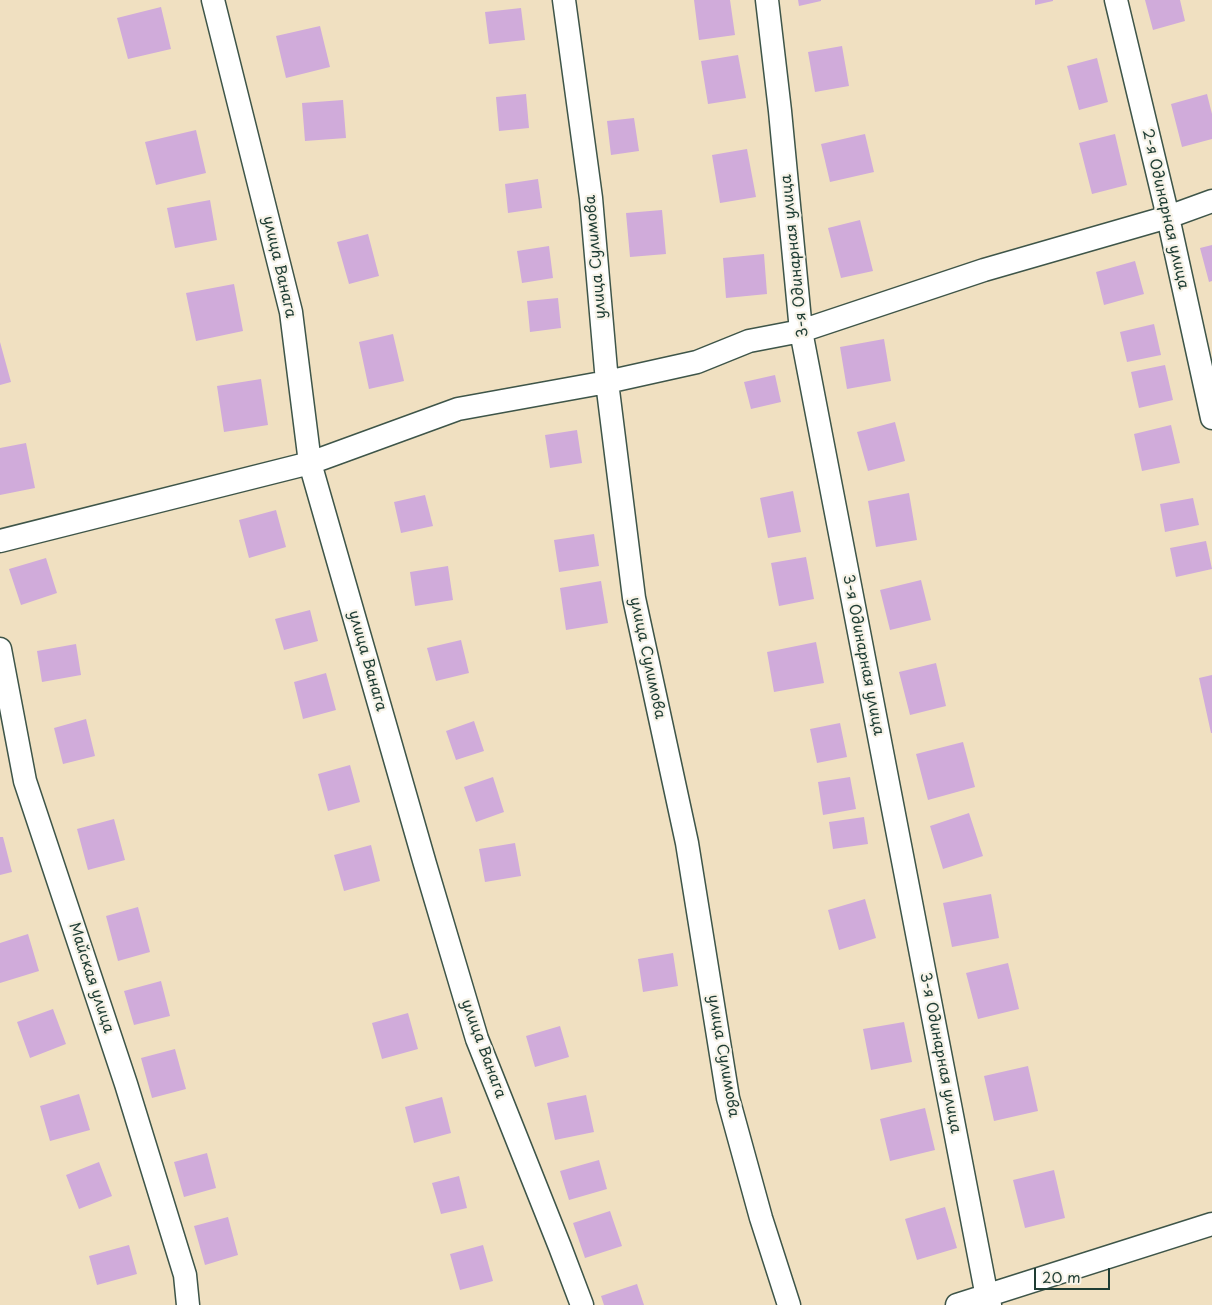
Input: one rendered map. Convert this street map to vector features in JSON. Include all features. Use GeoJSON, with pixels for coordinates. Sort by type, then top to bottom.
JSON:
{"type":"FeatureCollection","features":[{"type":"Feature","properties":{"kind":"street","name":"улица Ванага"},"geometry":{"type":"LineString","coordinates":[[213,0],[292,312],[310,463],[422,855],[477,1039],[582,1305]]}},
{"type":"Feature","properties":{"kind":"street","name":"улица Сулимова"},"geometry":{"type":"LineString","coordinates":[[564,0],[591,198],[606,382],[634,598],[687,843],[728,1098],[761,1218],[789,1305]]}},
{"type":"Feature","properties":{"kind":"street","name":"3-я Одинарная улица"},"geometry":{"type":"LineString","coordinates":[[767,0],[781,121],[801,331],[988,1301]]}},
{"type":"Feature","properties":{"kind":"street","name":"2-я Одинарная улица"},"geometry":{"type":"LineString","coordinates":[[1116,0],[1168,218],[1212,418]]}},
{"type":"Feature","properties":{"kind":"street"},"geometry":{"type":"LineString","coordinates":[[0,541],[310,463],[458,409],[606,382],[697,362],[749,341],[801,331],[984,270],[1168,218],[1212,201]]}},
{"type":"Feature","properties":{"kind":"street","name":"Майская улица"},"geometry":{"type":"LineString","coordinates":[[0,649],[25,781],[126,1084],[185,1275],[188,1305]]}},
{"type":"Feature","properties":{"kind":"street"},"geometry":{"type":"LineString","coordinates":[[957,1305],[988,1301],[1212,1224]]}},
{"type":"Feature","properties":{"kind":"building"},"geometry":{"type":"Polygon","coordinates":[[[694,0],[730,0],[735,35],[699,40],[694,0]]]}},
{"type":"Feature","properties":{"kind":"building"},"geometry":{"type":"Polygon","coordinates":[[[798,0],[821,0],[821,1],[799,6],[798,0]]]}},
{"type":"Feature","properties":{"kind":"building"},"geometry":{"type":"Polygon","coordinates":[[[1035,0],[1053,0],[1053,1],[1035,5],[1035,0]]]}},
{"type":"Feature","properties":{"kind":"building"},"geometry":{"type":"Polygon","coordinates":[[[1145,0],[1180,0],[1185,21],[1153,30],[1145,0]]]}},
{"type":"Feature","properties":{"kind":"building"},"geometry":{"type":"Polygon","coordinates":[[[161,7],[171,49],[128,59],[117,18],[161,7]]]}},
{"type":"Feature","properties":{"kind":"building"},"geometry":{"type":"Polygon","coordinates":[[[521,8],[525,40],[489,44],[485,12],[521,8]]]}},
{"type":"Feature","properties":{"kind":"building"},"geometry":{"type":"Polygon","coordinates":[[[320,26],[330,67],[286,78],[276,36],[320,26]]]}},
{"type":"Feature","properties":{"kind":"building"},"geometry":{"type":"Polygon","coordinates":[[[842,46],[849,86],[815,92],[808,52],[842,46]]]}},
{"type":"Feature","properties":{"kind":"building"},"geometry":{"type":"Polygon","coordinates":[[[738,55],[746,98],[708,104],[701,61],[738,55]]]}},
{"type":"Feature","properties":{"kind":"building"},"geometry":{"type":"Polygon","coordinates":[[[1097,58],[1108,102],[1079,110],[1067,66],[1097,58]]]}},
{"type":"Feature","properties":{"kind":"building"},"geometry":{"type":"Polygon","coordinates":[[[526,94],[529,128],[499,131],[496,97],[526,94]]]}},
{"type":"Feature","properties":{"kind":"building"},"geometry":{"type":"Polygon","coordinates":[[[1207,94],[1212,114],[1212,139],[1182,147],[1171,104],[1207,94]]]}},
{"type":"Feature","properties":{"kind":"building"},"geometry":{"type":"Polygon","coordinates":[[[343,100],[346,138],[305,141],[302,103],[343,100]]]}},
{"type":"Feature","properties":{"kind":"building"},"geometry":{"type":"Polygon","coordinates":[[[634,118],[639,151],[611,155],[607,121],[634,118]]]}},
{"type":"Feature","properties":{"kind":"building"},"geometry":{"type":"Polygon","coordinates":[[[196,130],[206,173],[156,185],[145,142],[196,130]]]}},
{"type":"Feature","properties":{"kind":"building"},"geometry":{"type":"Polygon","coordinates":[[[865,134],[874,172],[830,182],[821,144],[865,134]]]}},
{"type":"Feature","properties":{"kind":"building"},"geometry":{"type":"Polygon","coordinates":[[[1115,134],[1127,185],[1092,194],[1079,143],[1115,134]]]}},
{"type":"Feature","properties":{"kind":"building"},"geometry":{"type":"Polygon","coordinates":[[[747,149],[756,197],[720,203],[712,155],[747,149]]]}},
{"type":"Feature","properties":{"kind":"building"},"geometry":{"type":"Polygon","coordinates":[[[538,179],[542,208],[508,213],[505,184],[538,179]]]}},
{"type":"Feature","properties":{"kind":"building"},"geometry":{"type":"Polygon","coordinates":[[[210,200],[217,240],[175,248],[167,208],[210,200]]]}},
{"type":"Feature","properties":{"kind":"building"},"geometry":{"type":"Polygon","coordinates":[[[662,210],[666,254],[630,257],[626,213],[662,210]]]}},
{"type":"Feature","properties":{"kind":"building"},"geometry":{"type":"Polygon","coordinates":[[[860,220],[873,271],[841,278],[828,228],[860,220]]]}},
{"type":"Feature","properties":{"kind":"building"},"geometry":{"type":"Polygon","coordinates":[[[368,234],[379,276],[349,284],[337,242],[368,234]]]}},
{"type":"Feature","properties":{"kind":"building"},"geometry":{"type":"Polygon","coordinates":[[[1212,245],[1212,281],[1209,282],[1200,248],[1212,245]]]}},
{"type":"Feature","properties":{"kind":"building"},"geometry":{"type":"Polygon","coordinates":[[[549,246],[553,278],[522,283],[517,251],[549,246]]]}},
{"type":"Feature","properties":{"kind":"building"},"geometry":{"type":"Polygon","coordinates":[[[764,254],[767,294],[726,298],[723,258],[764,254]]]}},
{"type":"Feature","properties":{"kind":"building"},"geometry":{"type":"Polygon","coordinates":[[[1135,261],[1144,294],[1104,305],[1096,272],[1135,261]]]}},
{"type":"Feature","properties":{"kind":"building"},"geometry":{"type":"Polygon","coordinates":[[[234,284],[243,331],[196,341],[186,293],[234,284]]]}},
{"type":"Feature","properties":{"kind":"building"},"geometry":{"type":"Polygon","coordinates":[[[558,298],[561,328],[530,332],[527,301],[558,298]]]}},
{"type":"Feature","properties":{"kind":"building"},"geometry":{"type":"Polygon","coordinates":[[[1154,324],[1161,355],[1127,362],[1120,332],[1154,324]]]}},
{"type":"Feature","properties":{"kind":"building"},"geometry":{"type":"Polygon","coordinates":[[[393,334],[404,381],[369,389],[359,342],[393,334]]]}},
{"type":"Feature","properties":{"kind":"building"},"geometry":{"type":"Polygon","coordinates":[[[884,339],[891,381],[847,389],[840,347],[884,339]]]}},
{"type":"Feature","properties":{"kind":"building"},"geometry":{"type":"Polygon","coordinates":[[[0,342],[11,382],[0,385],[0,342]]]}},
{"type":"Feature","properties":{"kind":"building"},"geometry":{"type":"Polygon","coordinates":[[[1165,365],[1173,400],[1139,408],[1131,372],[1165,365]]]}},
{"type":"Feature","properties":{"kind":"building"},"geometry":{"type":"Polygon","coordinates":[[[775,375],[781,402],[751,409],[744,382],[775,375]]]}},
{"type":"Feature","properties":{"kind":"building"},"geometry":{"type":"Polygon","coordinates":[[[261,379],[268,425],[224,432],[217,386],[261,379]]]}},
{"type":"Feature","properties":{"kind":"building"},"geometry":{"type":"Polygon","coordinates":[[[895,422],[905,461],[868,471],[857,432],[895,422]]]}},
{"type":"Feature","properties":{"kind":"building"},"geometry":{"type":"Polygon","coordinates":[[[1171,425],[1180,463],[1142,471],[1134,434],[1171,425]]]}},
{"type":"Feature","properties":{"kind":"building"},"geometry":{"type":"Polygon","coordinates":[[[577,430],[582,463],[550,468],[545,435],[577,430]]]}},
{"type":"Feature","properties":{"kind":"building"},"geometry":{"type":"Polygon","coordinates":[[[26,443],[35,488],[0,495],[0,448],[26,443]]]}},
{"type":"Feature","properties":{"kind":"building"},"geometry":{"type":"Polygon","coordinates":[[[793,491],[801,532],[768,538],[760,498],[793,491]]]}},
{"type":"Feature","properties":{"kind":"building"},"geometry":{"type":"Polygon","coordinates":[[[909,493],[917,540],[876,547],[868,501],[909,493]]]}},
{"type":"Feature","properties":{"kind":"building"},"geometry":{"type":"Polygon","coordinates":[[[425,495],[433,526],[401,533],[394,502],[425,495]]]}},
{"type":"Feature","properties":{"kind":"building"},"geometry":{"type":"Polygon","coordinates":[[[1193,498],[1199,525],[1165,532],[1160,504],[1193,498]]]}},
{"type":"Feature","properties":{"kind":"building"},"geometry":{"type":"Polygon","coordinates":[[[276,510],[286,547],[249,558],[239,520],[276,510]]]}},
{"type":"Feature","properties":{"kind":"building"},"geometry":{"type":"Polygon","coordinates":[[[594,534],[599,566],[559,572],[554,540],[594,534]]]}},
{"type":"Feature","properties":{"kind":"building"},"geometry":{"type":"Polygon","coordinates":[[[1206,541],[1212,569],[1176,577],[1170,548],[1206,541]]]}},
{"type":"Feature","properties":{"kind":"building"},"geometry":{"type":"Polygon","coordinates":[[[806,557],[814,599],[779,606],[771,563],[806,557]]]}},
{"type":"Feature","properties":{"kind":"building"},"geometry":{"type":"Polygon","coordinates":[[[46,558],[57,593],[21,605],[9,569],[46,558]]]}},
{"type":"Feature","properties":{"kind":"building"},"geometry":{"type":"Polygon","coordinates":[[[448,566],[453,600],[415,606],[410,572],[448,566]]]}},
{"type":"Feature","properties":{"kind":"building"},"geometry":{"type":"Polygon","coordinates":[[[921,580],[931,620],[890,630],[880,590],[921,580]]]}},
{"type":"Feature","properties":{"kind":"building"},"geometry":{"type":"Polygon","coordinates":[[[601,581],[608,623],[566,630],[560,588],[601,581]]]}},
{"type":"Feature","properties":{"kind":"building"},"geometry":{"type":"Polygon","coordinates":[[[310,610],[318,641],[284,650],[275,619],[310,610]]]}},
{"type":"Feature","properties":{"kind":"building"},"geometry":{"type":"Polygon","coordinates":[[[461,640],[469,673],[436,681],[427,648],[461,640]]]}},
{"type":"Feature","properties":{"kind":"building"},"geometry":{"type":"Polygon","coordinates":[[[816,642],[824,683],[774,692],[767,652],[816,642]]]}},
{"type":"Feature","properties":{"kind":"building"},"geometry":{"type":"Polygon","coordinates":[[[76,644],[81,675],[42,682],[37,651],[76,644]]]}},
{"type":"Feature","properties":{"kind":"building"},"geometry":{"type":"Polygon","coordinates":[[[936,663],[946,706],[910,715],[899,672],[936,663]]]}},
{"type":"Feature","properties":{"kind":"building"},"geometry":{"type":"Polygon","coordinates":[[[326,673],[336,710],[303,719],[294,682],[326,673]]]}},
{"type":"Feature","properties":{"kind":"building"},"geometry":{"type":"Polygon","coordinates":[[[1212,675],[1212,733],[1211,733],[1199,678],[1212,675]]]}},
{"type":"Feature","properties":{"kind":"building"},"geometry":{"type":"Polygon","coordinates":[[[86,719],[95,756],[63,764],[54,728],[86,719]]]}},
{"type":"Feature","properties":{"kind":"building"},"geometry":{"type":"Polygon","coordinates":[[[474,721],[484,751],[456,760],[446,731],[474,721]]]}},
{"type":"Feature","properties":{"kind":"building"},"geometry":{"type":"Polygon","coordinates":[[[840,723],[847,757],[817,763],[810,729],[840,723]]]}},
{"type":"Feature","properties":{"kind":"building"},"geometry":{"type":"Polygon","coordinates":[[[963,742],[975,787],[928,800],[916,754],[963,742]]]}},
{"type":"Feature","properties":{"kind":"building"},"geometry":{"type":"Polygon","coordinates":[[[350,765],[360,802],[328,811],[318,774],[350,765]]]}},
{"type":"Feature","properties":{"kind":"building"},"geometry":{"type":"Polygon","coordinates":[[[493,777],[504,812],[476,822],[464,787],[493,777]]]}},
{"type":"Feature","properties":{"kind":"building"},"geometry":{"type":"Polygon","coordinates":[[[850,777],[856,809],[823,815],[818,782],[850,777]]]}},
{"type":"Feature","properties":{"kind":"building"},"geometry":{"type":"Polygon","coordinates":[[[969,813],[983,856],[943,869],[930,826],[969,813]]]}},
{"type":"Feature","properties":{"kind":"building"},"geometry":{"type":"Polygon","coordinates":[[[864,817],[868,844],[833,849],[829,822],[864,817]]]}},
{"type":"Feature","properties":{"kind":"building"},"geometry":{"type":"Polygon","coordinates":[[[114,819],[125,860],[88,870],[77,829],[114,819]]]}},
{"type":"Feature","properties":{"kind":"building"},"geometry":{"type":"Polygon","coordinates":[[[0,837],[3,837],[12,872],[0,875],[0,837]]]}},
{"type":"Feature","properties":{"kind":"building"},"geometry":{"type":"Polygon","coordinates":[[[515,843],[521,876],[485,882],[479,849],[515,843]]]}},
{"type":"Feature","properties":{"kind":"building"},"geometry":{"type":"Polygon","coordinates":[[[371,845],[380,881],[344,891],[334,855],[371,845]]]}},
{"type":"Feature","properties":{"kind":"building"},"geometry":{"type":"Polygon","coordinates":[[[991,894],[999,938],[952,947],[943,903],[991,894]]]}},
{"type":"Feature","properties":{"kind":"building"},"geometry":{"type":"Polygon","coordinates":[[[865,899],[876,938],[839,950],[828,910],[865,899]]]}},
{"type":"Feature","properties":{"kind":"building"},"geometry":{"type":"Polygon","coordinates":[[[138,907],[150,952],[118,961],[106,916],[138,907]]]}},
{"type":"Feature","properties":{"kind":"building"},"geometry":{"type":"Polygon","coordinates":[[[28,934],[39,971],[0,983],[0,943],[28,934]]]}},
{"type":"Feature","properties":{"kind":"building"},"geometry":{"type":"Polygon","coordinates":[[[673,953],[678,986],[643,992],[638,959],[673,953]]]}},
{"type":"Feature","properties":{"kind":"building"},"geometry":{"type":"Polygon","coordinates":[[[1008,963],[1019,1009],[978,1019],[966,973],[1008,963]]]}},
{"type":"Feature","properties":{"kind":"building"},"geometry":{"type":"Polygon","coordinates":[[[161,981],[170,1016],[134,1025],[124,991],[161,981]]]}},
{"type":"Feature","properties":{"kind":"building"},"geometry":{"type":"Polygon","coordinates":[[[53,1009],[66,1044],[30,1058],[17,1022],[53,1009]]]}},
{"type":"Feature","properties":{"kind":"building"},"geometry":{"type":"Polygon","coordinates":[[[408,1013],[418,1049],[382,1059],[372,1023],[408,1013]]]}},
{"type":"Feature","properties":{"kind":"building"},"geometry":{"type":"Polygon","coordinates":[[[904,1022],[912,1062],[871,1070],[863,1029],[904,1022]]]}},
{"type":"Feature","properties":{"kind":"building"},"geometry":{"type":"Polygon","coordinates":[[[560,1026],[569,1057],[535,1067],[526,1036],[560,1026]]]}},
{"type":"Feature","properties":{"kind":"building"},"geometry":{"type":"Polygon","coordinates":[[[175,1049],[186,1089],[152,1098],[141,1058],[175,1049]]]}},
{"type":"Feature","properties":{"kind":"building"},"geometry":{"type":"Polygon","coordinates":[[[1028,1066],[1038,1111],[994,1121],[984,1076],[1028,1066]]]}},
{"type":"Feature","properties":{"kind":"building"},"geometry":{"type":"Polygon","coordinates":[[[79,1094],[90,1130],[50,1141],[40,1106],[79,1094]]]}},
{"type":"Feature","properties":{"kind":"building"},"geometry":{"type":"Polygon","coordinates":[[[586,1095],[594,1132],[555,1140],[547,1103],[586,1095]]]}},
{"type":"Feature","properties":{"kind":"building"},"geometry":{"type":"Polygon","coordinates":[[[442,1097],[451,1133],[414,1143],[405,1107],[442,1097]]]}},
{"type":"Feature","properties":{"kind":"building"},"geometry":{"type":"Polygon","coordinates":[[[925,1108],[935,1150],[890,1161],[880,1119],[925,1108]]]}},
{"type":"Feature","properties":{"kind":"building"},"geometry":{"type":"Polygon","coordinates":[[[207,1153],[216,1188],[184,1197],[174,1162],[207,1153]]]}},
{"type":"Feature","properties":{"kind":"building"},"geometry":{"type":"Polygon","coordinates":[[[599,1160],[607,1189],[569,1200],[560,1171],[599,1160]]]}},
{"type":"Feature","properties":{"kind":"building"},"geometry":{"type":"Polygon","coordinates":[[[99,1162],[112,1196],[79,1209],[66,1175],[99,1162]]]}},
{"type":"Feature","properties":{"kind":"building"},"geometry":{"type":"Polygon","coordinates":[[[1054,1170],[1065,1218],[1025,1228],[1013,1180],[1054,1170]]]}},
{"type":"Feature","properties":{"kind":"building"},"geometry":{"type":"Polygon","coordinates":[[[459,1176],[467,1208],[441,1214],[432,1183],[459,1176]]]}},
{"type":"Feature","properties":{"kind":"building"},"geometry":{"type":"Polygon","coordinates":[[[945,1207],[957,1248],[917,1260],[905,1219],[945,1207]]]}},
{"type":"Feature","properties":{"kind":"building"},"geometry":{"type":"Polygon","coordinates":[[[610,1211],[622,1246],[585,1258],[573,1223],[610,1211]]]}},
{"type":"Feature","properties":{"kind":"building"},"geometry":{"type":"Polygon","coordinates":[[[228,1217],[238,1255],[205,1265],[194,1226],[228,1217]]]}},
{"type":"Feature","properties":{"kind":"building"},"geometry":{"type":"Polygon","coordinates":[[[129,1245],[137,1274],[97,1285],[89,1256],[129,1245]]]}},
{"type":"Feature","properties":{"kind":"building"},"geometry":{"type":"Polygon","coordinates":[[[483,1245],[493,1281],[460,1290],[450,1254],[483,1245]]]}},
{"type":"Feature","properties":{"kind":"building"},"geometry":{"type":"Polygon","coordinates":[[[637,1284],[644,1305],[604,1305],[601,1296],[637,1284]]]}}]}
